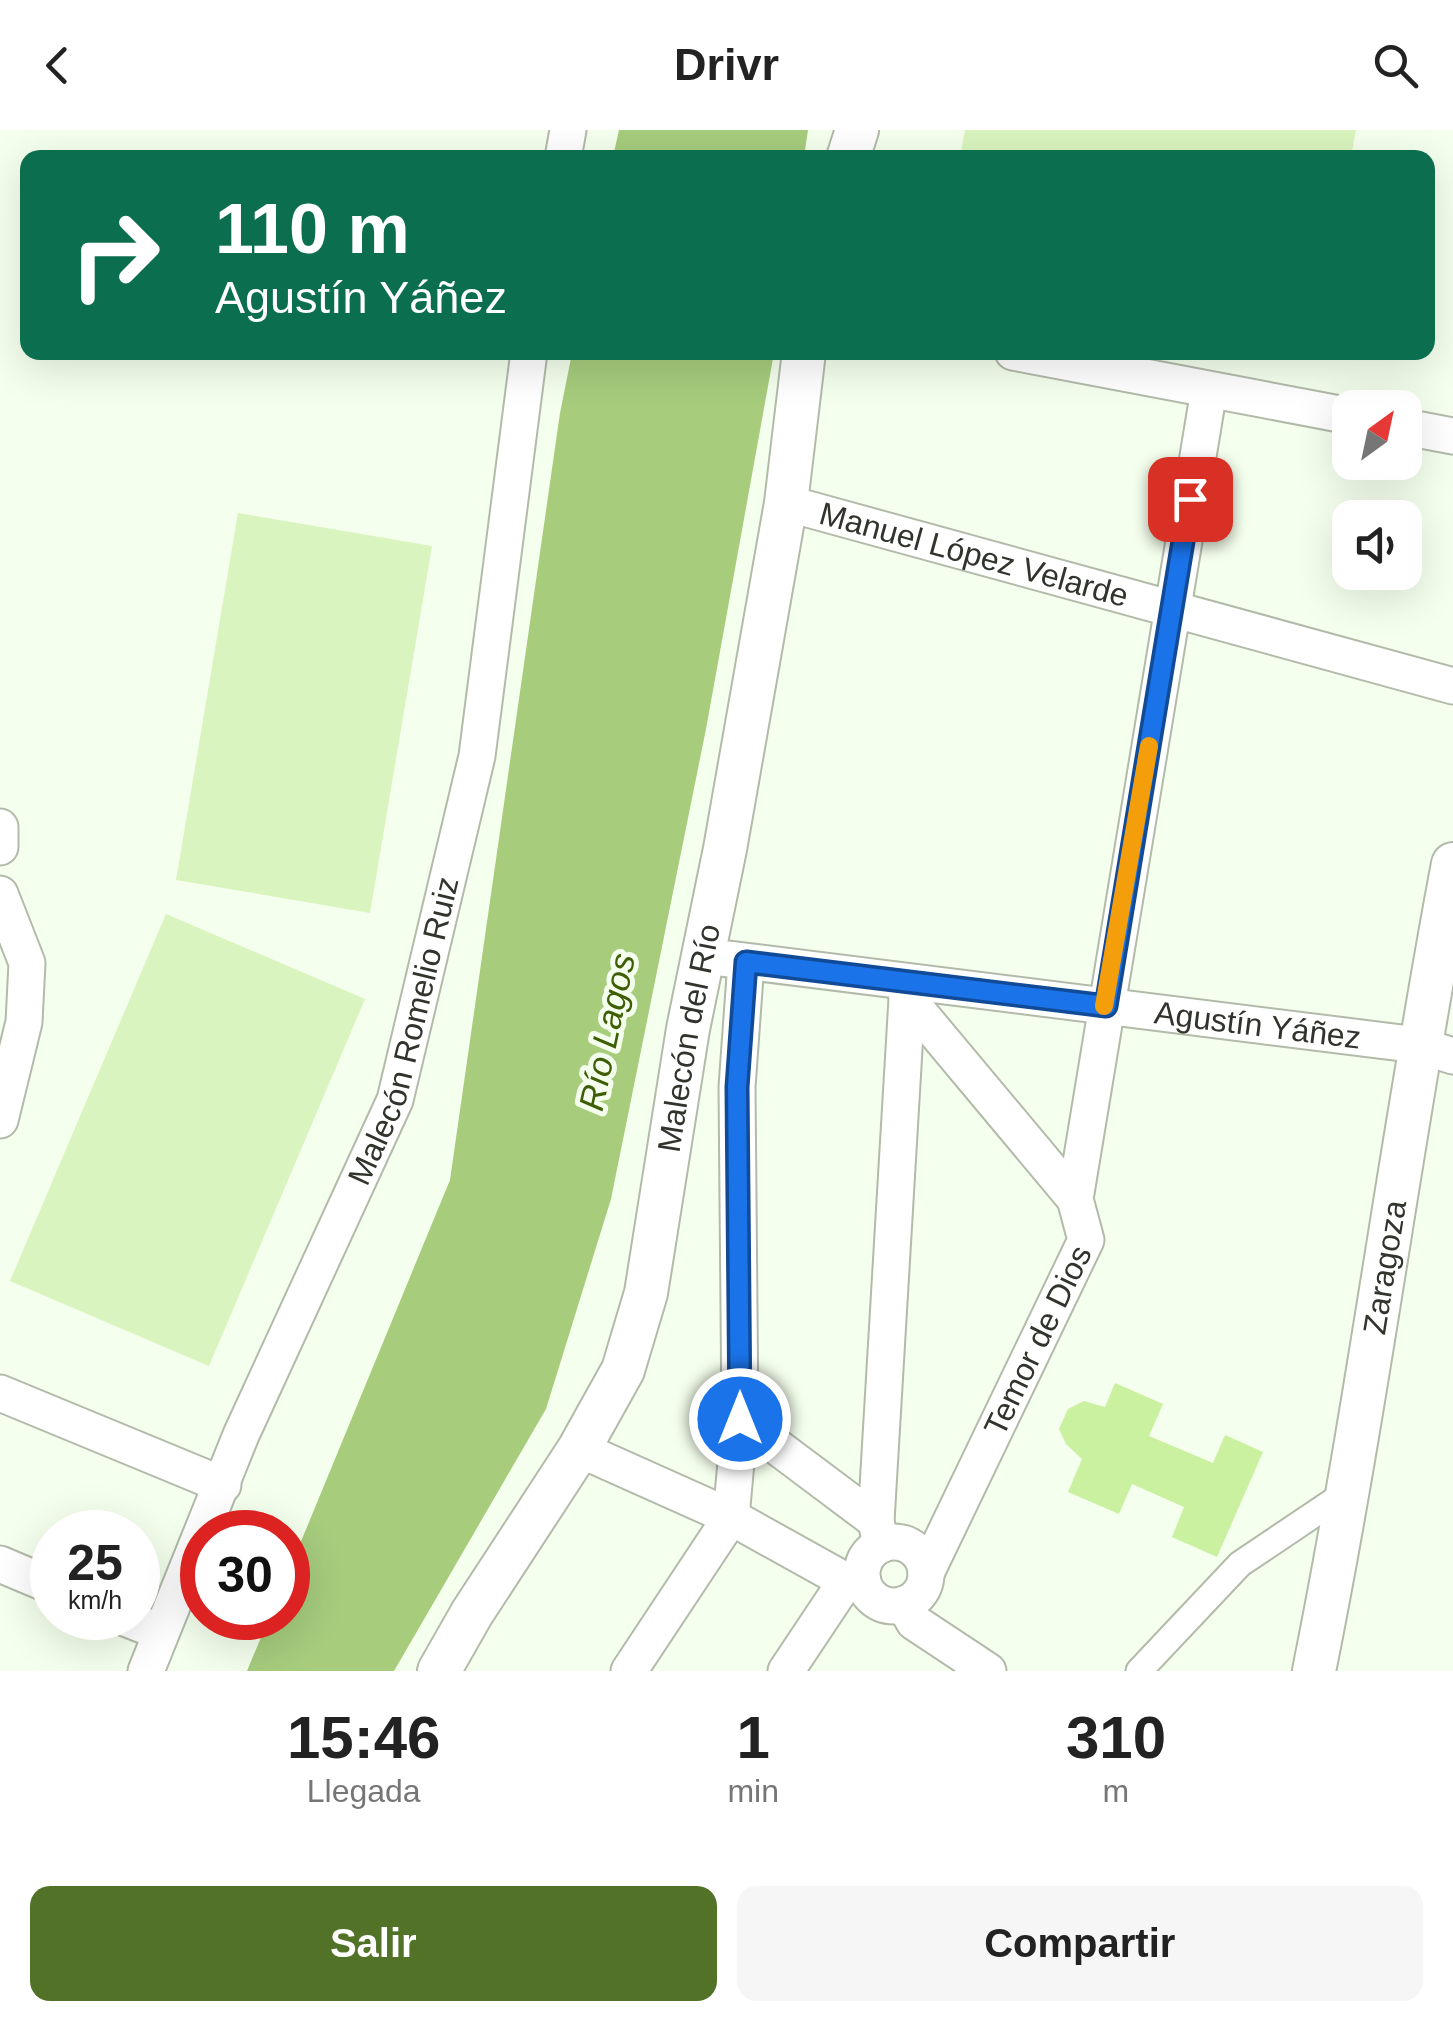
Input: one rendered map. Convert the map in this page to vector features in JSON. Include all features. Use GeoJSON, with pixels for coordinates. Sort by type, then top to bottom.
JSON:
{"type":"FeatureCollection","features":[{"type":"Feature","properties":{"kind":"street","name":"Malecón Romelio Ruiz"},"geometry":{"type":"LineString","coordinates":[[160,1627],[241,1435],[395,1100],[477,756],[528,360]]}},
{"type":"Feature","properties":{"kind":"street","name":"Malecón del Río"},"geometry":{"type":"LineString","coordinates":[[439,1671],[472,1612],[580,1449],[622,1370],[646,1293],[688,1029],[786,502],[803,360]]}},
{"type":"Feature","properties":{"kind":"street"},"geometry":{"type":"LineString","coordinates":[[1054,360],[1332,413]]}},
{"type":"Feature","properties":{"kind":"street","name":"Temor de Dios"},"geometry":{"type":"LineString","coordinates":[[926,1572],[1086,1240],[1075,1199],[1210,390]]}},
{"type":"Feature","properties":{"kind":"street"},"geometry":{"type":"LineString","coordinates":[[1422,430],[1453,436]]}},
{"type":"Feature","properties":{"kind":"street","name":"Manuel López Velarde"},"geometry":{"type":"LineString","coordinates":[[786,502],[1453,686]]}},
{"type":"Feature","properties":{"kind":"street"},"geometry":{"type":"LineString","coordinates":[[0,827],[0,847]]}},
{"type":"Feature","properties":{"kind":"street","name":"Zaragoza"},"geometry":{"type":"LineString","coordinates":[[1314,1671],[1436,1051],[1453,864]]}},
{"type":"Feature","properties":{"kind":"street"},"geometry":{"type":"LineString","coordinates":[[0,894],[27,963],[24,1022],[0,1120]]}},
{"type":"Feature","properties":{"kind":"street","name":"Agustín Yáñez"},"geometry":{"type":"LineString","coordinates":[[704,956],[908,990],[1106,1006],[1436,1051]]}},
{"type":"Feature","properties":{"kind":"street"},"geometry":{"type":"LineString","coordinates":[[630,1671],[731,1517],[740,1419],[737,1087],[746,962]]}},
{"type":"Feature","properties":{"kind":"street"},"geometry":{"type":"LineString","coordinates":[[908,990],[1075,1199]]}},
{"type":"Feature","properties":{"kind":"street"},"geometry":{"type":"LineString","coordinates":[[786,1671],[854,1582],[878,1533],[908,990]]}},
{"type":"Feature","properties":{"kind":"street"},"geometry":{"type":"LineString","coordinates":[[0,1394],[223,1484]]}},
{"type":"Feature","properties":{"kind":"street"},"geometry":{"type":"LineString","coordinates":[[580,1449],[731,1517],[854,1582],[883,1604],[904,1604],[920,1592],[926,1572],[910,1546],[878,1533],[740,1419]]}},
{"type":"Feature","properties":{"kind":"street"},"geometry":{"type":"LineString","coordinates":[[1138,1671],[1240,1564],[1350,1490]]}},
{"type":"Feature","properties":{"kind":"street"},"geometry":{"type":"LineString","coordinates":[[0,1564],[30,1577]]}},
{"type":"Feature","properties":{"kind":"street"},"geometry":{"type":"LineString","coordinates":[[904,1604],[914,1622],[988,1671]]}},
{"type":"Feature","properties":{"kind":"street","name":"Malecón Romelio Ruiz"},"geometry":{"type":"LineString","coordinates":[[146,1671],[156,1640]]}},
{"type":"Feature","properties":{"kind":"shaded area"},"geometry":{"type":"Polygon","coordinates":[[[965,130],[1356,130],[1352,150],[961,150],[965,130]]]}},
{"type":"Feature","properties":{"kind":"shaded area"},"geometry":{"type":"Polygon","coordinates":[[[238,513],[432,546],[370,913],[176,880],[238,513]]]}},
{"type":"Feature","properties":{"kind":"shaded area"},"geometry":{"type":"Polygon","coordinates":[[[166,914],[365,999],[209,1366],[10,1281],[166,914]]]}},
{"type":"Feature","properties":{"kind":"water"},"geometry":{"type":"Polygon","coordinates":[[[619,130],[808,130],[805,150],[615,150],[619,130]]]}},
{"type":"Feature","properties":{"kind":"water","name":"Río Lagos"},"geometry":{"type":"Polygon","coordinates":[[[571,360],[773,360],[706,729],[611,1199],[546,1409],[394,1671],[247,1671],[260,1640],[310,1640],[310,1520],[450,1180],[571,360]]]}},
{"type":"Feature","properties":{"kind":"building"},"geometry":{"type":"Polygon","coordinates":[[[1115,1383],[1163,1404],[1149,1436],[1213,1463],[1225,1435],[1263,1452],[1217,1557],[1172,1537],[1184,1507],[1132,1484],[1119,1514],[1068,1492],[1082,1459],[1066,1444],[1059,1429],[1068,1409],[1084,1401],[1105,1407],[1115,1383]]]}},
{"type":"Feature","properties":{"kind":"slow traffic"},"geometry":{"type":"LineString","coordinates":[[1104,1006],[1149,746]]}},
{"type":"Feature","properties":{"kind":"route"},"geometry":{"type":"LineString","coordinates":[[740,1419],[737,1087],[746,962],[1106,1006],[1190,499]]}}]}
